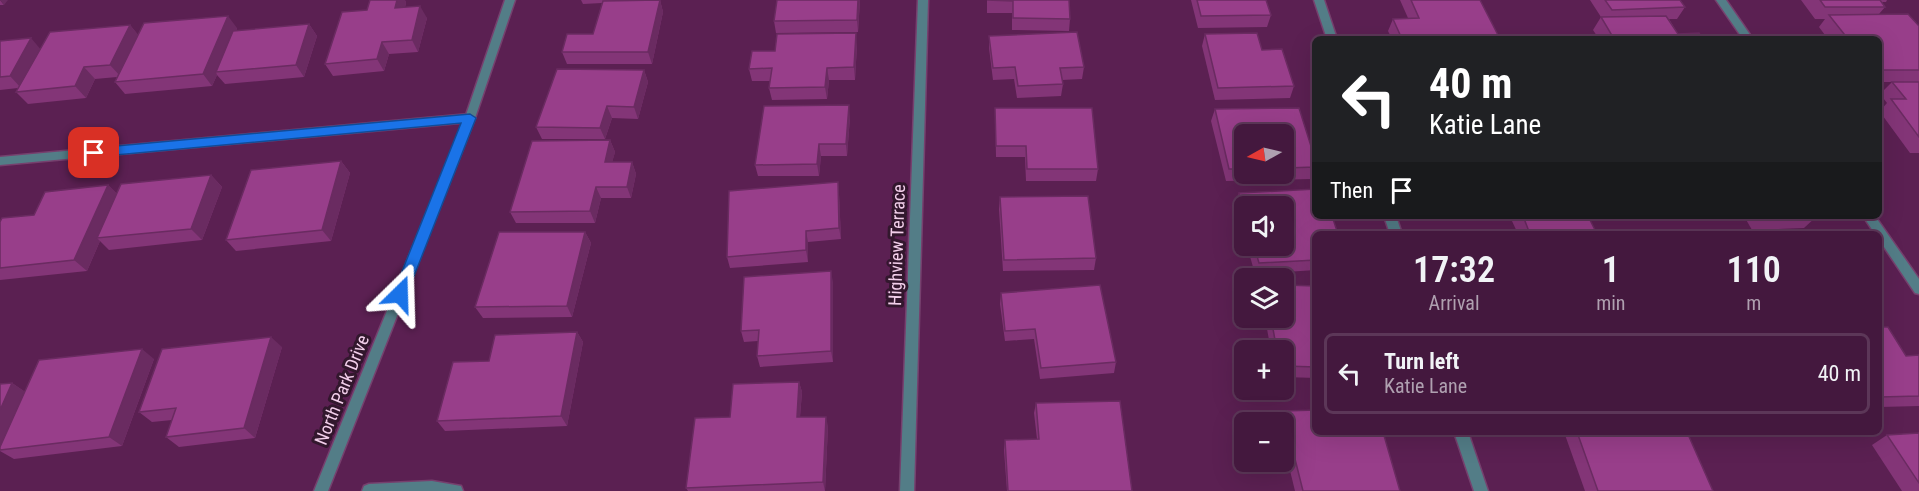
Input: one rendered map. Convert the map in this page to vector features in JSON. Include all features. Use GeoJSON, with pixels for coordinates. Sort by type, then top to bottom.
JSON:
{"type":"FeatureCollection","features":[{"type":"Feature","properties":{"kind":"street","name":"North Park Drive"},"geometry":{"type":"LineString","coordinates":[[321,491],[470,118],[510,0]]}},
{"type":"Feature","properties":{"kind":"street","name":"Highview Terrace"},"geometry":{"type":"LineString","coordinates":[[907,491],[923,0]]}},
{"type":"Feature","properties":{"kind":"street"},"geometry":{"type":"LineString","coordinates":[[1319,0],[1331,36]]}},
{"type":"Feature","properties":{"kind":"street"},"geometry":{"type":"LineString","coordinates":[[1721,0],[1746,36]]}},
{"type":"Feature","properties":{"kind":"street"},"geometry":{"type":"LineString","coordinates":[[0,161],[470,118]]}},
{"type":"Feature","properties":{"kind":"street"},"geometry":{"type":"LineString","coordinates":[[1882,235],[1919,289]]}},
{"type":"Feature","properties":{"kind":"street"},"geometry":{"type":"LineString","coordinates":[[1462,435],[1480,491]]}},
{"type":"Feature","properties":{"kind":"street"},"geometry":{"type":"LineString","coordinates":[[369,491],[432,488],[456,491]]}},
{"type":"Feature","properties":{"kind":"building"},"geometry":{"type":"Polygon","coordinates":[[[370,0],[397,0],[395,8],[420,6],[412,40],[382,42],[377,59],[325,64],[342,12],[367,10],[370,0]]]}},
{"type":"Feature","properties":{"kind":"building"},"geometry":{"type":"Polygon","coordinates":[[[660,0],[648,52],[562,52],[567,34],[593,34],[603,1],[660,0]]]}},
{"type":"Feature","properties":{"kind":"building"},"geometry":{"type":"Polygon","coordinates":[[[777,0],[858,0],[857,20],[774,21],[777,0]]]}},
{"type":"Feature","properties":{"kind":"building"},"geometry":{"type":"Polygon","coordinates":[[[987,0],[1069,0],[1070,19],[1013,18],[1013,1],[987,0]]]}},
{"type":"Feature","properties":{"kind":"building"},"geometry":{"type":"Polygon","coordinates":[[[1197,0],[1266,0],[1271,15],[1201,16],[1197,0]]]}},
{"type":"Feature","properties":{"kind":"building"},"geometry":{"type":"Polygon","coordinates":[[[1411,0],[1480,0],[1498,36],[1401,36],[1393,19],[1419,18],[1411,0]]]}},
{"type":"Feature","properties":{"kind":"building"},"geometry":{"type":"Polygon","coordinates":[[[1605,0],[1680,0],[1685,7],[1612,10],[1605,0]]]}},
{"type":"Feature","properties":{"kind":"building"},"geometry":{"type":"Polygon","coordinates":[[[1820,0],[1880,0],[1885,7],[1825,7],[1820,0]]]}},
{"type":"Feature","properties":{"kind":"building"},"geometry":{"type":"Polygon","coordinates":[[[1908,14],[1919,26],[1919,70],[1882,70],[1882,36],[1846,36],[1829,15],[1908,14]]]}},
{"type":"Feature","properties":{"kind":"building"},"geometry":{"type":"Polygon","coordinates":[[[228,16],[203,74],[115,82],[144,23],[228,16]]]}},
{"type":"Feature","properties":{"kind":"building"},"geometry":{"type":"Polygon","coordinates":[[[1666,16],[1678,34],[1699,33],[1701,36],[1612,36],[1601,17],[1666,16]]]}},
{"type":"Feature","properties":{"kind":"building"},"geometry":{"type":"Polygon","coordinates":[[[309,24],[296,65],[216,72],[233,31],[309,24]]]}},
{"type":"Feature","properties":{"kind":"building"},"geometry":{"type":"Polygon","coordinates":[[[130,25],[110,65],[84,67],[75,86],[16,92],[50,32],[130,25]]]}},
{"type":"Feature","properties":{"kind":"building"},"geometry":{"type":"Polygon","coordinates":[[[1077,32],[1084,67],[1060,68],[1063,84],[1018,86],[1015,67],[993,68],[989,36],[1077,32]]]}},
{"type":"Feature","properties":{"kind":"building"},"geometry":{"type":"Polygon","coordinates":[[[856,33],[854,67],[827,68],[825,87],[769,88],[772,68],[749,69],[752,51],[775,51],[777,34],[856,33]]]}},
{"type":"Feature","properties":{"kind":"building"},"geometry":{"type":"Polygon","coordinates":[[[1257,33],[1262,50],[1282,49],[1294,86],[1218,88],[1205,34],[1257,33]]]}},
{"type":"Feature","properties":{"kind":"building"},"geometry":{"type":"Polygon","coordinates":[[[31,38],[10,76],[0,77],[0,41],[31,38]]]}},
{"type":"Feature","properties":{"kind":"building"},"geometry":{"type":"Polygon","coordinates":[[[557,69],[644,70],[634,107],[607,106],[600,128],[536,127],[557,69]]]}},
{"type":"Feature","properties":{"kind":"building"},"geometry":{"type":"Polygon","coordinates":[[[1892,82],[1919,82],[1919,137],[1891,99],[1906,99],[1892,82]]]}},
{"type":"Feature","properties":{"kind":"building"},"geometry":{"type":"Polygon","coordinates":[[[849,105],[846,144],[819,144],[817,164],[755,165],[764,106],[849,105]]]}},
{"type":"Feature","properties":{"kind":"building"},"geometry":{"type":"Polygon","coordinates":[[[995,108],[1092,108],[1098,169],[1027,169],[1026,146],[996,146],[995,108]]]}},
{"type":"Feature","properties":{"kind":"building"},"geometry":{"type":"Polygon","coordinates":[[[1299,108],[1312,149],[1312,167],[1294,168],[1294,124],[1234,124],[1234,169],[1229,169],[1215,109],[1299,108]]]}},
{"type":"Feature","properties":{"kind":"building"},"geometry":{"type":"Polygon","coordinates":[[[610,140],[605,162],[632,162],[627,187],[596,187],[590,211],[510,212],[532,141],[610,140]]]}},
{"type":"Feature","properties":{"kind":"building"},"geometry":{"type":"Polygon","coordinates":[[[341,161],[322,230],[226,240],[251,170],[341,161]]]}},
{"type":"Feature","properties":{"kind":"building"},"geometry":{"type":"Polygon","coordinates":[[[211,175],[191,229],[97,238],[121,184],[211,175]]]}},
{"type":"Feature","properties":{"kind":"building"},"geometry":{"type":"Polygon","coordinates":[[[838,182],[839,228],[806,231],[806,250],[727,257],[729,191],[838,182]]]}},
{"type":"Feature","properties":{"kind":"building"},"geometry":{"type":"Polygon","coordinates":[[[108,185],[74,260],[0,268],[0,222],[2,218],[34,215],[45,192],[108,185]]]}},
{"type":"Feature","properties":{"kind":"building"},"geometry":{"type":"Polygon","coordinates":[[[1312,189],[1312,219],[1333,219],[1337,231],[1312,231],[1312,260],[1259,263],[1257,256],[1294,256],[1294,196],[1240,196],[1239,193],[1312,189]]]}},
{"type":"Feature","properties":{"kind":"building"},"geometry":{"type":"Polygon","coordinates":[[[1088,196],[1096,258],[1004,260],[1000,197],[1088,196]]]}},
{"type":"Feature","properties":{"kind":"building"},"geometry":{"type":"Polygon","coordinates":[[[1524,219],[1590,219],[1596,231],[1529,231],[1524,219]]]}},
{"type":"Feature","properties":{"kind":"building"},"geometry":{"type":"Polygon","coordinates":[[[499,232],[585,232],[567,306],[475,307],[499,232]]]}},
{"type":"Feature","properties":{"kind":"building"},"geometry":{"type":"Polygon","coordinates":[[[831,271],[831,351],[757,356],[759,330],[741,331],[744,277],[831,271]]]}},
{"type":"Feature","properties":{"kind":"building"},"geometry":{"type":"Polygon","coordinates":[[[1100,285],[1116,362],[1041,368],[1035,329],[1005,331],[1001,293],[1100,285]]]}},
{"type":"Feature","properties":{"kind":"building"},"geometry":{"type":"Polygon","coordinates":[[[1294,285],[1312,286],[1312,367],[1294,366],[1294,340],[1275,340],[1273,328],[1294,328],[1294,285]]]}},
{"type":"Feature","properties":{"kind":"building"},"geometry":{"type":"Polygon","coordinates":[[[1882,327],[1888,327],[1906,356],[1919,355],[1919,396],[1882,397],[1882,327]]]}},
{"type":"Feature","properties":{"kind":"building"},"geometry":{"type":"Polygon","coordinates":[[[577,332],[561,416],[437,421],[453,362],[489,361],[495,335],[577,332]]]}},
{"type":"Feature","properties":{"kind":"building"},"geometry":{"type":"Polygon","coordinates":[[[271,337],[244,428],[166,437],[176,408],[139,412],[162,349],[271,337]]]}},
{"type":"Feature","properties":{"kind":"building"},"geometry":{"type":"Polygon","coordinates":[[[142,349],[109,437],[0,450],[39,360],[142,349]]]}},
{"type":"Feature","properties":{"kind":"building"},"geometry":{"type":"Polygon","coordinates":[[[799,382],[797,417],[826,417],[823,482],[686,488],[695,418],[730,417],[733,384],[799,382]]]}},
{"type":"Feature","properties":{"kind":"building"},"geometry":{"type":"Polygon","coordinates":[[[12,383],[0,410],[0,384],[12,383]]]}},
{"type":"Feature","properties":{"kind":"building"},"geometry":{"type":"Polygon","coordinates":[[[1120,401],[1132,491],[1008,491],[1005,440],[1039,439],[1036,403],[1120,401]]]}},
{"type":"Feature","properties":{"kind":"building"},"geometry":{"type":"Polygon","coordinates":[[[1312,410],[1312,435],[1384,435],[1400,491],[1303,491],[1294,455],[1294,412],[1283,412],[1312,410]]]}},
{"type":"Feature","properties":{"kind":"building"},"geometry":{"type":"Polygon","coordinates":[[[1919,433],[1919,483],[1887,435],[1919,433]]]}},
{"type":"Feature","properties":{"kind":"building"},"geometry":{"type":"Polygon","coordinates":[[[1578,435],[1688,435],[1713,491],[1598,491],[1578,435]]]}},
{"type":"Feature","properties":{"kind":"route"},"geometry":{"type":"LineString","coordinates":[[94,153],[470,118],[400,294]]}}]}
